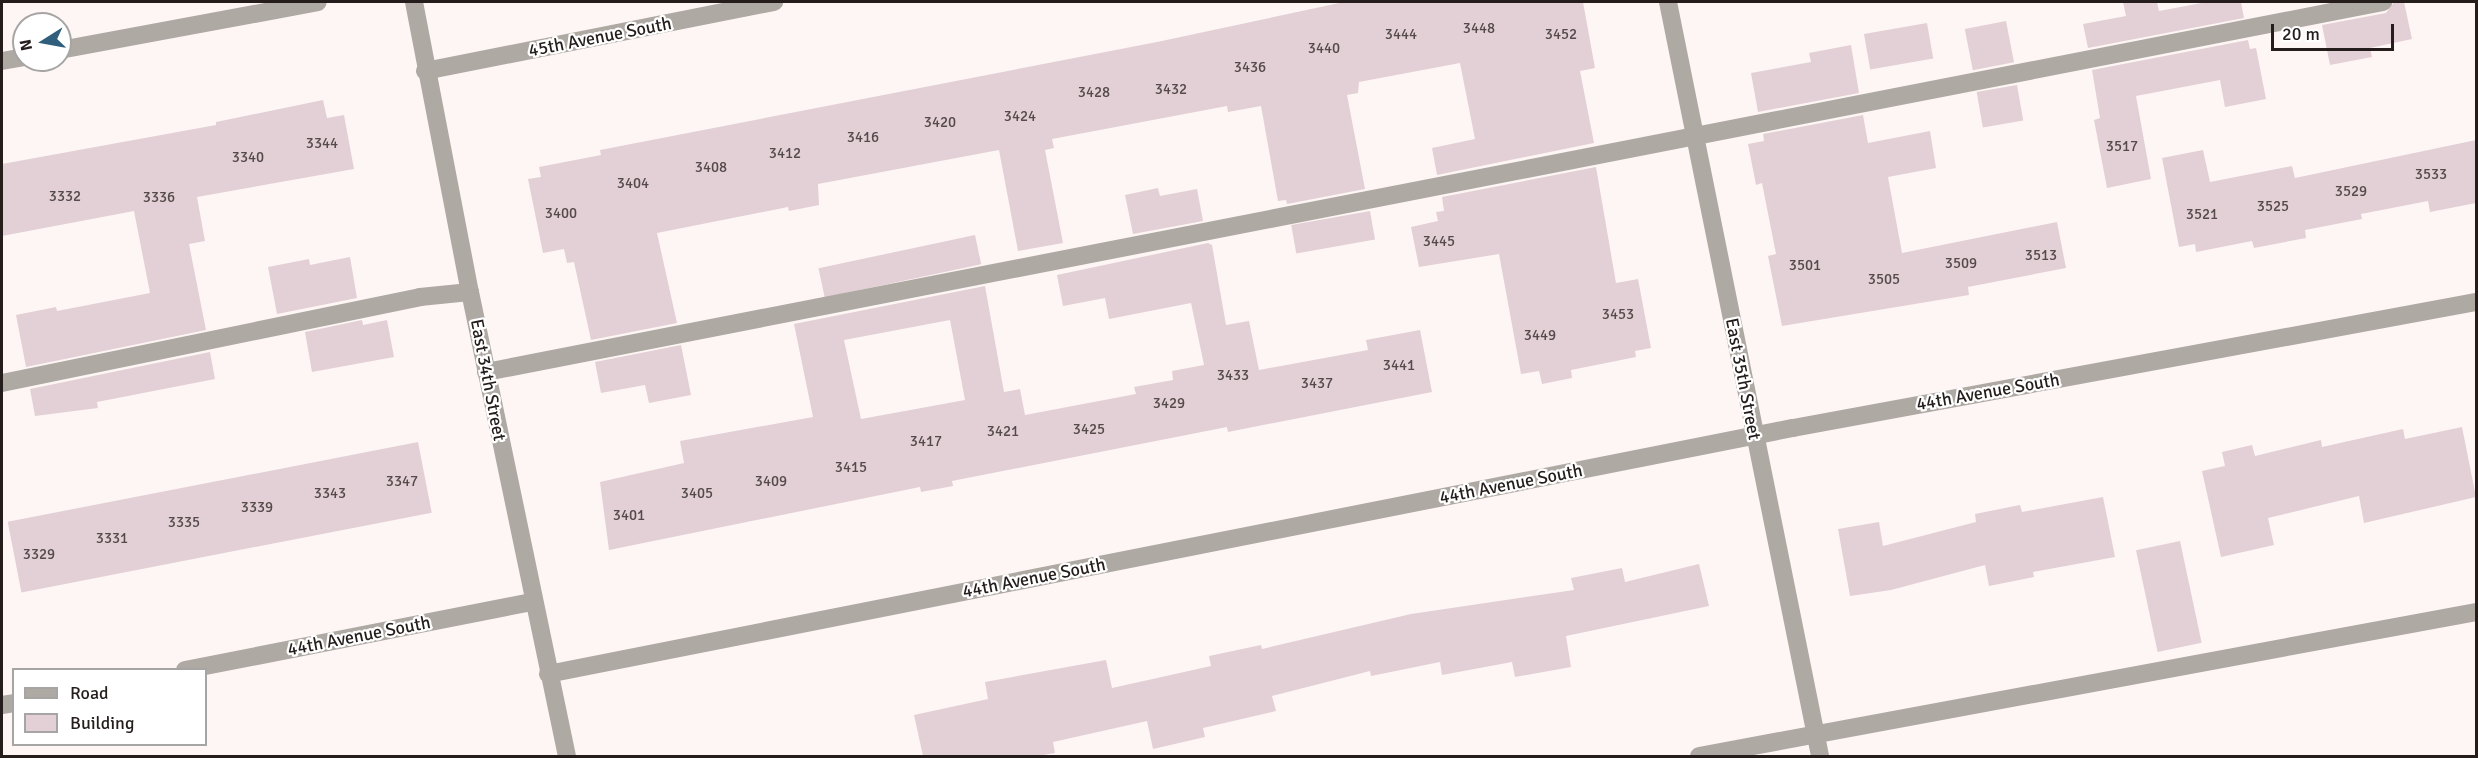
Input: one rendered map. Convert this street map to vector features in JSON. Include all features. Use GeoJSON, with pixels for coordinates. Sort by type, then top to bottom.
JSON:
{"type":"FeatureCollection","features":[{"type":"Feature","properties":{"kind":"street"},"geometry":{"type":"LineString","coordinates":[[72,48],[318,2]]}},
{"type":"Feature","properties":{"kind":"street","name":"East 34th Street"},"geometry":{"type":"LineString","coordinates":[[414,2],[425,71],[486,372],[567,756]]}},
{"type":"Feature","properties":{"kind":"street","name":"45th Avenue South"},"geometry":{"type":"LineString","coordinates":[[425,71],[774,2]]}},
{"type":"Feature","properties":{"kind":"street","name":"East 35th Street"},"geometry":{"type":"LineString","coordinates":[[1668,2],[1753,436],[1820,756]]}},
{"type":"Feature","properties":{"kind":"street"},"geometry":{"type":"LineString","coordinates":[[486,372],[1695,134],[2383,2]]}},
{"type":"Feature","properties":{"kind":"street"},"geometry":{"type":"LineString","coordinates":[[2,383],[420,297],[470,292]]}},
{"type":"Feature","properties":{"kind":"street","name":"44th Avenue South"},"geometry":{"type":"LineString","coordinates":[[548,674],[1753,436],[2476,302]]}},
{"type":"Feature","properties":{"kind":"street","name":"44th Avenue South"},"geometry":{"type":"LineString","coordinates":[[189,668],[533,602]]}},
{"type":"Feature","properties":{"kind":"street"},"geometry":{"type":"LineString","coordinates":[[1699,756],[1815,738],[2476,612]]}},
{"type":"Feature","properties":{"kind":"building"},"geometry":{"type":"Polygon","coordinates":[[[1344,2],[1583,2],[1595,68],[1580,71],[1594,143],[1437,175],[1432,148],[1475,139],[1460,63],[1359,82],[1358,93],[1347,95],[1365,189],[1287,204],[1286,200],[1278,201],[1261,106],[1228,112],[1227,106],[1052,139],[1054,148],[1045,150],[1063,243],[1018,251],[999,150],[818,184],[819,205],[789,211],[788,207],[657,233],[677,323],[591,340],[574,262],[567,263],[564,249],[543,253],[528,179],[541,177],[539,167],[601,155],[600,150],[1157,42],[1344,2]]]}},
{"type":"Feature","properties":{"kind":"building"},"geometry":{"type":"Polygon","coordinates":[[[2123,2],[2157,2],[2159,11],[2207,2],[2241,2],[2244,18],[2088,48],[2083,24],[2126,16],[2123,2]]]}},
{"type":"Feature","properties":{"kind":"building"},"geometry":{"type":"Polygon","coordinates":[[[2394,2],[2404,2],[2412,39],[2370,48],[2372,57],[2330,65],[2322,25],[2386,13],[2394,2]]]}},
{"type":"Feature","properties":{"kind":"building"},"geometry":{"type":"Polygon","coordinates":[[[2006,21],[2014,62],[1973,70],[1965,29],[2006,21]]]}},
{"type":"Feature","properties":{"kind":"building"},"geometry":{"type":"Polygon","coordinates":[[[1927,23],[1933,58],[1870,70],[1864,34],[1927,23]]]}},
{"type":"Feature","properties":{"kind":"building"},"geometry":{"type":"Polygon","coordinates":[[[2248,40],[2250,49],[2256,48],[2266,99],[2225,107],[2220,80],[2136,96],[2151,179],[2107,188],[2094,120],[2100,118],[2092,70],[2248,40]]]}},
{"type":"Feature","properties":{"kind":"building"},"geometry":{"type":"Polygon","coordinates":[[[1851,45],[1859,93],[1758,112],[1751,73],[1811,62],[1809,53],[1851,45]]]}},
{"type":"Feature","properties":{"kind":"building"},"geometry":{"type":"Polygon","coordinates":[[[2017,85],[2023,120],[1983,128],[1977,92],[2017,85]]]}},
{"type":"Feature","properties":{"kind":"building"},"geometry":{"type":"Polygon","coordinates":[[[323,100],[327,118],[344,115],[354,169],[197,197],[205,241],[189,244],[206,330],[26,367],[16,315],[56,307],[57,311],[150,293],[134,211],[2,236],[2,164],[216,125],[216,122],[323,100]]]}},
{"type":"Feature","properties":{"kind":"building"},"geometry":{"type":"Polygon","coordinates":[[[1863,115],[1868,143],[1930,131],[1936,168],[1888,177],[1902,253],[2057,222],[2066,268],[1968,287],[1969,295],[1782,326],[1768,256],[1776,254],[1762,183],[1756,185],[1748,144],[1764,141],[1763,134],[1863,115]]]}},
{"type":"Feature","properties":{"kind":"building"},"geometry":{"type":"Polygon","coordinates":[[[2476,140],[2476,203],[2430,212],[2428,201],[2361,214],[2362,219],[2305,230],[2306,238],[2254,248],[2252,241],[2196,252],[2195,244],[2179,247],[2162,158],[2203,150],[2210,182],[2292,166],[2295,178],[2476,140]]]}},
{"type":"Feature","properties":{"kind":"building"},"geometry":{"type":"Polygon","coordinates":[[[1596,167],[1616,283],[1638,279],[1651,348],[1635,351],[1636,357],[1571,370],[1572,378],[1542,384],[1539,371],[1521,374],[1499,254],[1419,267],[1411,227],[1438,221],[1436,212],[1444,211],[1442,197],[1596,167]]]}},
{"type":"Feature","properties":{"kind":"building"},"geometry":{"type":"Polygon","coordinates":[[[1158,188],[1160,196],[1197,189],[1203,221],[1133,234],[1125,195],[1158,188]]]}},
{"type":"Feature","properties":{"kind":"building"},"geometry":{"type":"Polygon","coordinates":[[[1370,211],[1375,240],[1296,253],[1291,225],[1370,211]]]}},
{"type":"Feature","properties":{"kind":"building"},"geometry":{"type":"Polygon","coordinates":[[[975,235],[981,264],[825,298],[818,268],[975,235]]]}},
{"type":"Feature","properties":{"kind":"building"},"geometry":{"type":"Polygon","coordinates":[[[1208,243],[1212,245],[1226,325],[1249,321],[1259,370],[1368,350],[1366,340],[1420,330],[1432,392],[1228,432],[1227,427],[952,481],[953,486],[921,492],[920,487],[609,550],[600,482],[684,463],[680,441],[813,417],[794,324],[985,286],[1004,392],[1020,389],[1025,415],[1136,394],[1134,387],[1173,380],[1172,371],[1204,365],[1191,303],[1109,319],[1105,298],[1063,306],[1057,275],[1208,243]],[[950,320],[844,340],[861,419],[965,400],[950,320]]]}},
{"type":"Feature","properties":{"kind":"building"},"geometry":{"type":"Polygon","coordinates":[[[350,257],[357,298],[277,314],[268,267],[309,259],[310,265],[350,257]]]}},
{"type":"Feature","properties":{"kind":"building"},"geometry":{"type":"Polygon","coordinates":[[[362,320],[363,325],[387,320],[394,357],[312,372],[305,332],[362,320]]]}},
{"type":"Feature","properties":{"kind":"building"},"geometry":{"type":"Polygon","coordinates":[[[681,345],[691,395],[649,403],[645,385],[601,393],[595,362],[681,345]]]}},
{"type":"Feature","properties":{"kind":"building"},"geometry":{"type":"Polygon","coordinates":[[[210,352],[215,379],[97,402],[98,408],[35,416],[30,389],[210,352]]]}},
{"type":"Feature","properties":{"kind":"building"},"geometry":{"type":"Polygon","coordinates":[[[2462,427],[2476,497],[2364,523],[2359,496],[2268,518],[2274,545],[2221,557],[2202,471],[2225,466],[2222,452],[2252,445],[2255,456],[2321,440],[2322,447],[2403,429],[2405,439],[2462,427]]]}},
{"type":"Feature","properties":{"kind":"building"},"geometry":{"type":"Polygon","coordinates":[[[418,442],[432,513],[21,592],[8,522],[418,442]]]}},
{"type":"Feature","properties":{"kind":"building"},"geometry":{"type":"Polygon","coordinates":[[[2103,497],[2115,557],[2033,572],[2034,577],[1989,586],[1985,565],[1891,590],[1850,596],[1838,529],[1879,522],[1883,546],[1976,522],[1975,514],[2020,505],[2022,512],[2103,497]]]}},
{"type":"Feature","properties":{"kind":"building"},"geometry":{"type":"Polygon","coordinates":[[[2180,541],[2202,643],[2158,652],[2136,550],[2180,541]]]}},
{"type":"Feature","properties":{"kind":"building"},"geometry":{"type":"Polygon","coordinates":[[[1699,564],[1709,606],[1566,636],[1571,667],[1515,677],[1512,662],[1442,675],[1440,662],[1371,676],[1370,671],[1272,696],[1276,711],[1203,728],[1205,737],[1153,749],[1147,721],[1053,742],[1055,753],[1037,756],[923,756],[914,715],[988,699],[985,682],[1106,660],[1112,688],[1211,666],[1209,656],[1261,645],[1262,649],[1411,614],[1574,590],[1571,578],[1622,568],[1625,582],[1699,564]]]}}]}
